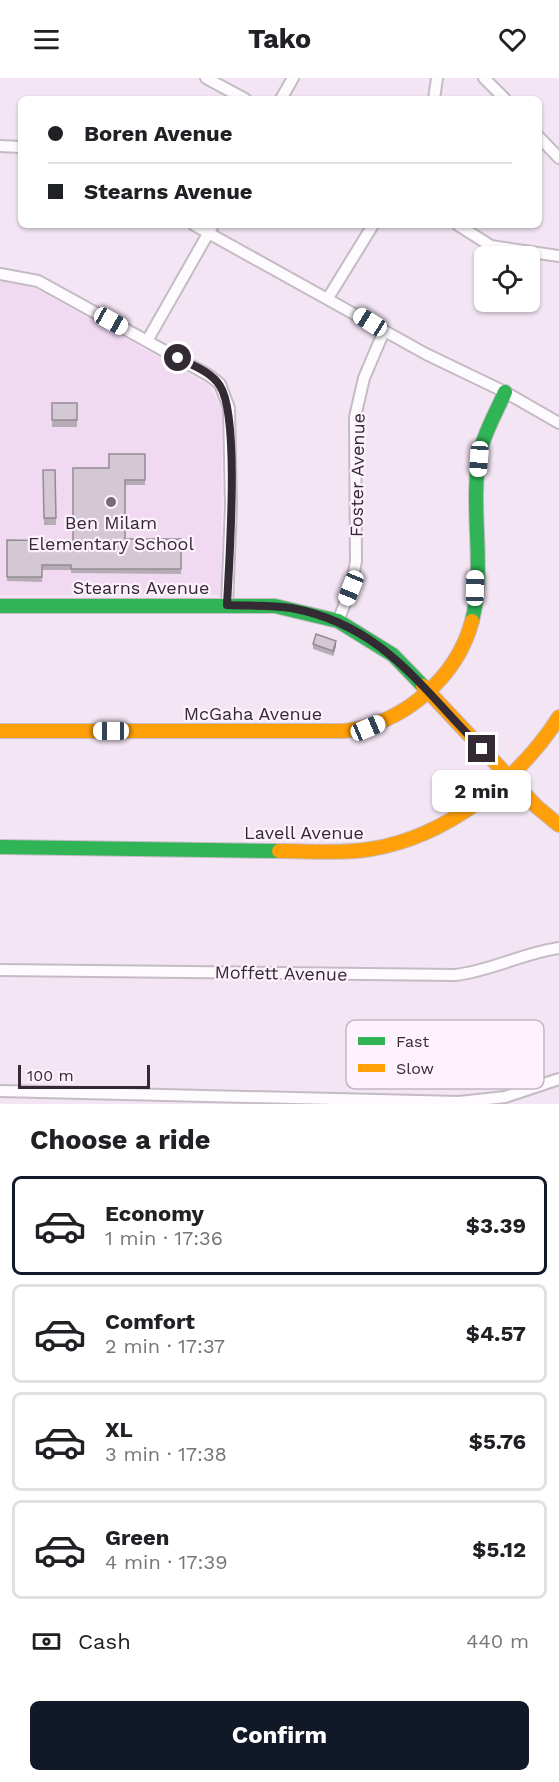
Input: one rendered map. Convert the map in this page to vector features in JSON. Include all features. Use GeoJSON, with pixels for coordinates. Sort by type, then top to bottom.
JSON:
{"type":"FeatureCollection","features":[{"type":"Feature","properties":{"kind":"street"},"geometry":{"type":"LineString","coordinates":[[206,78],[239,96]]}},
{"type":"Feature","properties":{"kind":"street"},"geometry":{"type":"LineString","coordinates":[[283,96],[293,78]]}},
{"type":"Feature","properties":{"kind":"street"},"geometry":{"type":"LineString","coordinates":[[434,96],[436,78]]}},
{"type":"Feature","properties":{"kind":"street"},"geometry":{"type":"LineString","coordinates":[[484,78],[502,96]]}},
{"type":"Feature","properties":{"kind":"street"},"geometry":{"type":"LineString","coordinates":[[542,140],[559,158]]}},
{"type":"Feature","properties":{"kind":"street"},"geometry":{"type":"LineString","coordinates":[[0,146],[18,147]]}},
{"type":"Feature","properties":{"kind":"street"},"geometry":{"type":"LineString","coordinates":[[328,298],[371,228]]}},
{"type":"Feature","properties":{"kind":"street"},"geometry":{"type":"LineString","coordinates":[[463,228],[491,246],[559,256]]}},
{"type":"Feature","properties":{"kind":"street"},"geometry":{"type":"LineString","coordinates":[[147,341],[211,229],[384,331],[505,392],[559,423]]}},
{"type":"Feature","properties":{"kind":"street"},"geometry":{"type":"LineString","coordinates":[[0,274],[38,281],[210,375],[220,384],[228,401],[231,506],[227,605]]}},
{"type":"Feature","properties":{"kind":"street","name":"Foster Avenue"},"geometry":{"type":"LineString","coordinates":[[338,621],[351,588],[356,561],[355,417],[364,378],[384,331]]}},
{"type":"Feature","properties":{"kind":"street","name":"McGaha Avenue"},"geometry":{"type":"LineString","coordinates":[[0,730],[354,730],[389,719],[427,691],[457,659],[470,627],[475,588],[479,459],[505,392]]}},
{"type":"Feature","properties":{"kind":"street","name":"Stearns Avenue"},"geometry":{"type":"LineString","coordinates":[[0,606],[284,607],[338,621],[381,645],[507,776],[559,825]]}},
{"type":"Feature","properties":{"kind":"street","name":"Lavell Avenue"},"geometry":{"type":"LineString","coordinates":[[0,847],[368,851],[412,840],[468,812],[528,755],[559,717]]}},
{"type":"Feature","properties":{"kind":"street","name":"Moffett Avenue"},"geometry":{"type":"LineString","coordinates":[[0,970],[455,975],[474,973],[518,957],[559,948]]}},
{"type":"Feature","properties":{"kind":"street"},"geometry":{"type":"LineString","coordinates":[[544,1084],[559,1079]]}},
{"type":"Feature","properties":{"kind":"street"},"geometry":{"type":"LineString","coordinates":[[0,1091],[459,1101],[505,1097],[529,1089]]}},
{"type":"Feature","properties":{"kind":"shaded area","name":"Ben Milam Elementary School"},"geometry":{"type":"Polygon","coordinates":[[[0,281],[29,285],[208,385],[222,410],[221,595],[0,595],[0,281]]]}},
{"type":"Feature","properties":{"kind":"building"},"geometry":{"type":"Polygon","coordinates":[[[52,403],[77,403],[77,420],[52,420],[52,403]]]}},
{"type":"Feature","properties":{"kind":"building","name":"Ben Milam Elementary School"},"geometry":{"type":"Polygon","coordinates":[[[109,454],[145,454],[145,480],[125,480],[125,539],[181,539],[181,569],[71,569],[71,565],[42,565],[42,577],[7,577],[7,540],[73,541],[73,468],[109,468],[109,454]]]}},
{"type":"Feature","properties":{"kind":"building"},"geometry":{"type":"Polygon","coordinates":[[[43,470],[55,470],[56,518],[44,518],[43,470]]]}},
{"type":"Feature","properties":{"kind":"building"},"geometry":{"type":"Polygon","coordinates":[[[316,634],[336,641],[333,651],[313,644],[316,634]]]}},
{"type":"Feature","properties":{"kind":"traffic: fast"},"geometry":{"type":"LineString","coordinates":[[472,621],[478,579],[476,494],[480,452],[505,392]]}},
{"type":"Feature","properties":{"kind":"traffic: fast"},"geometry":{"type":"LineString","coordinates":[[0,606],[275,606],[338,621],[393,655],[423,686]]}},
{"type":"Feature","properties":{"kind":"traffic: fast"},"geometry":{"type":"LineString","coordinates":[[0,847],[279,851]]}},
{"type":"Feature","properties":{"kind":"traffic: slow"},"geometry":{"type":"LineString","coordinates":[[0,731],[344,731],[366,727],[387,719],[424,695],[454,661],[465,642],[472,621]]}},
{"type":"Feature","properties":{"kind":"traffic: slow"},"geometry":{"type":"LineString","coordinates":[[423,686],[537,807],[559,825]]}},
{"type":"Feature","properties":{"kind":"traffic: slow"},"geometry":{"type":"LineString","coordinates":[[279,851],[360,851],[399,842],[426,832],[453,819],[502,783],[543,740],[559,717]]}},
{"type":"Feature","properties":{"kind":"place","name":"Ben Milam Elementary School"},"geometry":{"type":"Point","coordinates":[111,502]}},
{"type":"Feature","properties":{"kind":"route"},"geometry":{"type":"LineString","coordinates":[[178,358],[210,375],[220,384],[228,401],[231,506],[227,605],[275,606],[293,609],[338,621],[350,627],[381,645],[393,655],[482,749]]}}]}
